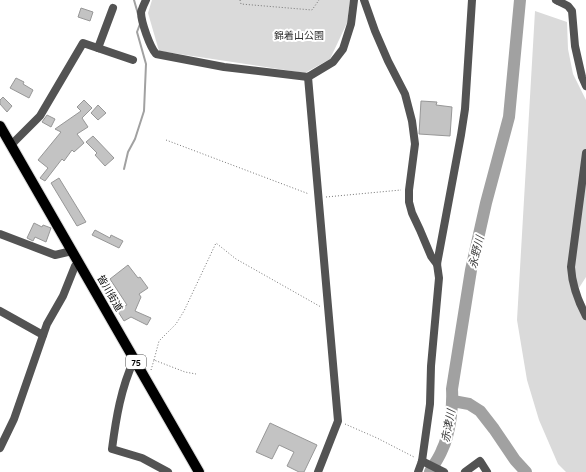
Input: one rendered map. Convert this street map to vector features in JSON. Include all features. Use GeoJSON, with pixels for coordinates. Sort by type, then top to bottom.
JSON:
{"type":"FeatureCollection","features":[{"type":"Feature","properties":{"kind":"main road","name":"皆川街道"},"geometry":{"type":"LineString","coordinates":[[0,126],[199,472]]}},
{"type":"Feature","properties":{"kind":"street"},"geometry":{"type":"LineString","coordinates":[[146,0],[141,12],[151,48],[156,54],[224,67],[308,77],[333,62],[344,49],[351,24],[354,0]]}},
{"type":"Feature","properties":{"kind":"street"},"geometry":{"type":"LineString","coordinates":[[364,0],[385,55],[404,94],[412,120],[415,144],[409,190],[409,202],[412,213],[431,256],[437,264]]}},
{"type":"Feature","properties":{"kind":"street"},"geometry":{"type":"LineString","coordinates":[[418,472],[423,462],[430,404],[431,366],[439,278],[437,264],[465,109],[472,0]]}},
{"type":"Feature","properties":{"kind":"street"},"geometry":{"type":"LineString","coordinates":[[557,0],[568,3],[572,11],[575,46],[582,77],[586,86]]}},
{"type":"Feature","properties":{"kind":"street"},"geometry":{"type":"LineString","coordinates":[[98,48],[114,8]]}},
{"type":"Feature","properties":{"kind":"street"},"geometry":{"type":"LineString","coordinates":[[11,145],[40,116],[82,43],[133,60]]}},
{"type":"Feature","properties":{"kind":"street"},"geometry":{"type":"LineString","coordinates":[[308,77],[338,421],[318,472]]}},
{"type":"Feature","properties":{"kind":"street"},"geometry":{"type":"LineString","coordinates":[[586,153],[571,267],[572,280],[579,302],[586,316]]}},
{"type":"Feature","properties":{"kind":"street"},"geometry":{"type":"LineString","coordinates":[[0,234],[55,255],[72,251]]}},
{"type":"Feature","properties":{"kind":"street"},"geometry":{"type":"LineString","coordinates":[[0,448],[14,419],[47,324],[63,296],[75,266],[79,264]]}},
{"type":"Feature","properties":{"kind":"street"},"geometry":{"type":"LineString","coordinates":[[0,311],[43,334]]}},
{"type":"Feature","properties":{"kind":"street"},"geometry":{"type":"LineString","coordinates":[[134,360],[117,410],[112,449],[142,458],[168,472]]}},
{"type":"Feature","properties":{"kind":"street"},"geometry":{"type":"LineString","coordinates":[[465,472],[480,461],[487,472]]}},
{"type":"Feature","properties":{"kind":"street"},"geometry":{"type":"LineString","coordinates":[[423,462],[444,472]]}},
{"type":"Feature","properties":{"kind":"path"},"geometry":{"type":"LineString","coordinates":[[240,0],[241,4],[312,10],[319,0]]}},
{"type":"Feature","properties":{"kind":"path"},"geometry":{"type":"LineString","coordinates":[[166,140],[319,197],[409,190]]}},
{"type":"Feature","properties":{"kind":"path"},"geometry":{"type":"LineString","coordinates":[[145,378],[151,370],[159,341],[176,324],[184,311],[216,242],[236,259],[328,311]]}},
{"type":"Feature","properties":{"kind":"path"},"geometry":{"type":"LineString","coordinates":[[154,360],[185,372],[196,374]]}},
{"type":"Feature","properties":{"kind":"path"},"geometry":{"type":"LineString","coordinates":[[338,421],[377,438],[423,462]]}},
{"type":"Feature","properties":{"kind":"green space","name":"錦着山公園"},"geometry":{"type":"Polygon","coordinates":[[[152,0],[350,0],[347,23],[330,59],[305,73],[159,51],[148,13],[152,0]]]}},
{"type":"Feature","properties":{"kind":"green space"},"geometry":{"type":"Polygon","coordinates":[[[535,11],[567,22],[568,49],[573,74],[586,100],[586,277],[577,291],[586,306],[586,472],[566,472],[558,464],[539,420],[527,380],[517,320],[535,11]]]}},
{"type":"Feature","properties":{"kind":"building"},"geometry":{"type":"Polygon","coordinates":[[[81,8],[93,12],[90,21],[78,17],[81,8]]]}},
{"type":"Feature","properties":{"kind":"building"},"geometry":{"type":"Polygon","coordinates":[[[16,78],[24,82],[23,84],[33,90],[29,98],[10,88],[16,78]]]}},
{"type":"Feature","properties":{"kind":"building"},"geometry":{"type":"Polygon","coordinates":[[[3,97],[12,106],[7,112],[0,104],[0,100],[3,97]]]}},
{"type":"Feature","properties":{"kind":"building"},"geometry":{"type":"Polygon","coordinates":[[[84,100],[92,108],[82,118],[88,127],[77,134],[84,143],[74,152],[72,150],[64,161],[62,159],[45,181],[40,178],[48,168],[38,160],[61,132],[55,129],[81,111],[77,107],[84,100]]]}},
{"type":"Feature","properties":{"kind":"building"},"geometry":{"type":"Polygon","coordinates":[[[421,101],[437,102],[436,105],[452,107],[450,136],[419,134],[421,101]]]}},
{"type":"Feature","properties":{"kind":"building"},"geometry":{"type":"Polygon","coordinates":[[[98,105],[106,113],[98,120],[91,113],[98,105]]]}},
{"type":"Feature","properties":{"kind":"building"},"geometry":{"type":"Polygon","coordinates":[[[47,115],[55,119],[51,127],[42,122],[47,115]]]}},
{"type":"Feature","properties":{"kind":"building"},"geometry":{"type":"Polygon","coordinates":[[[93,136],[114,158],[105,166],[95,155],[97,153],[86,142],[93,136]]]}},
{"type":"Feature","properties":{"kind":"building"},"geometry":{"type":"Polygon","coordinates":[[[59,178],[86,222],[77,226],[51,183],[59,178]]]}},
{"type":"Feature","properties":{"kind":"building"},"geometry":{"type":"Polygon","coordinates":[[[34,223],[42,227],[43,225],[51,228],[46,242],[35,237],[33,241],[27,238],[34,223]]]}},
{"type":"Feature","properties":{"kind":"building"},"geometry":{"type":"Polygon","coordinates":[[[95,230],[110,238],[111,235],[123,241],[119,248],[92,235],[95,230]]]}},
{"type":"Feature","properties":{"kind":"building"},"geometry":{"type":"Polygon","coordinates":[[[128,265],[148,288],[139,294],[141,297],[135,311],[151,318],[147,325],[131,317],[124,321],[117,310],[127,305],[110,279],[128,265]]]}},
{"type":"Feature","properties":{"kind":"building"},"geometry":{"type":"Polygon","coordinates":[[[270,423],[317,445],[304,472],[299,472],[287,466],[294,452],[279,445],[272,459],[256,452],[270,423]]]}},
{"type":"Feature","properties":{"kind":"waterway"},"geometry":{"type":"LineString","coordinates":[[134,0],[138,14]]}},
{"type":"Feature","properties":{"kind":"waterway","name":"永野川"},"geometry":{"type":"LineString","coordinates":[[430,472],[441,453],[449,428],[452,389],[471,270],[486,203],[509,117],[520,0]]}},
{"type":"Feature","properties":{"kind":"waterway"},"geometry":{"type":"LineString","coordinates":[[124,169],[128,152],[135,139],[144,111],[146,64],[137,32],[140,24]]}},
{"type":"Feature","properties":{"kind":"waterway","name":"永野川"},"geometry":{"type":"LineString","coordinates":[[453,401],[469,404],[480,411],[515,460],[526,472]]}},
{"type":"Feature","properties":{"kind":"water label","name":"赤津川"},"geometry":{"type":"Point","coordinates":[448,426]}}]}
